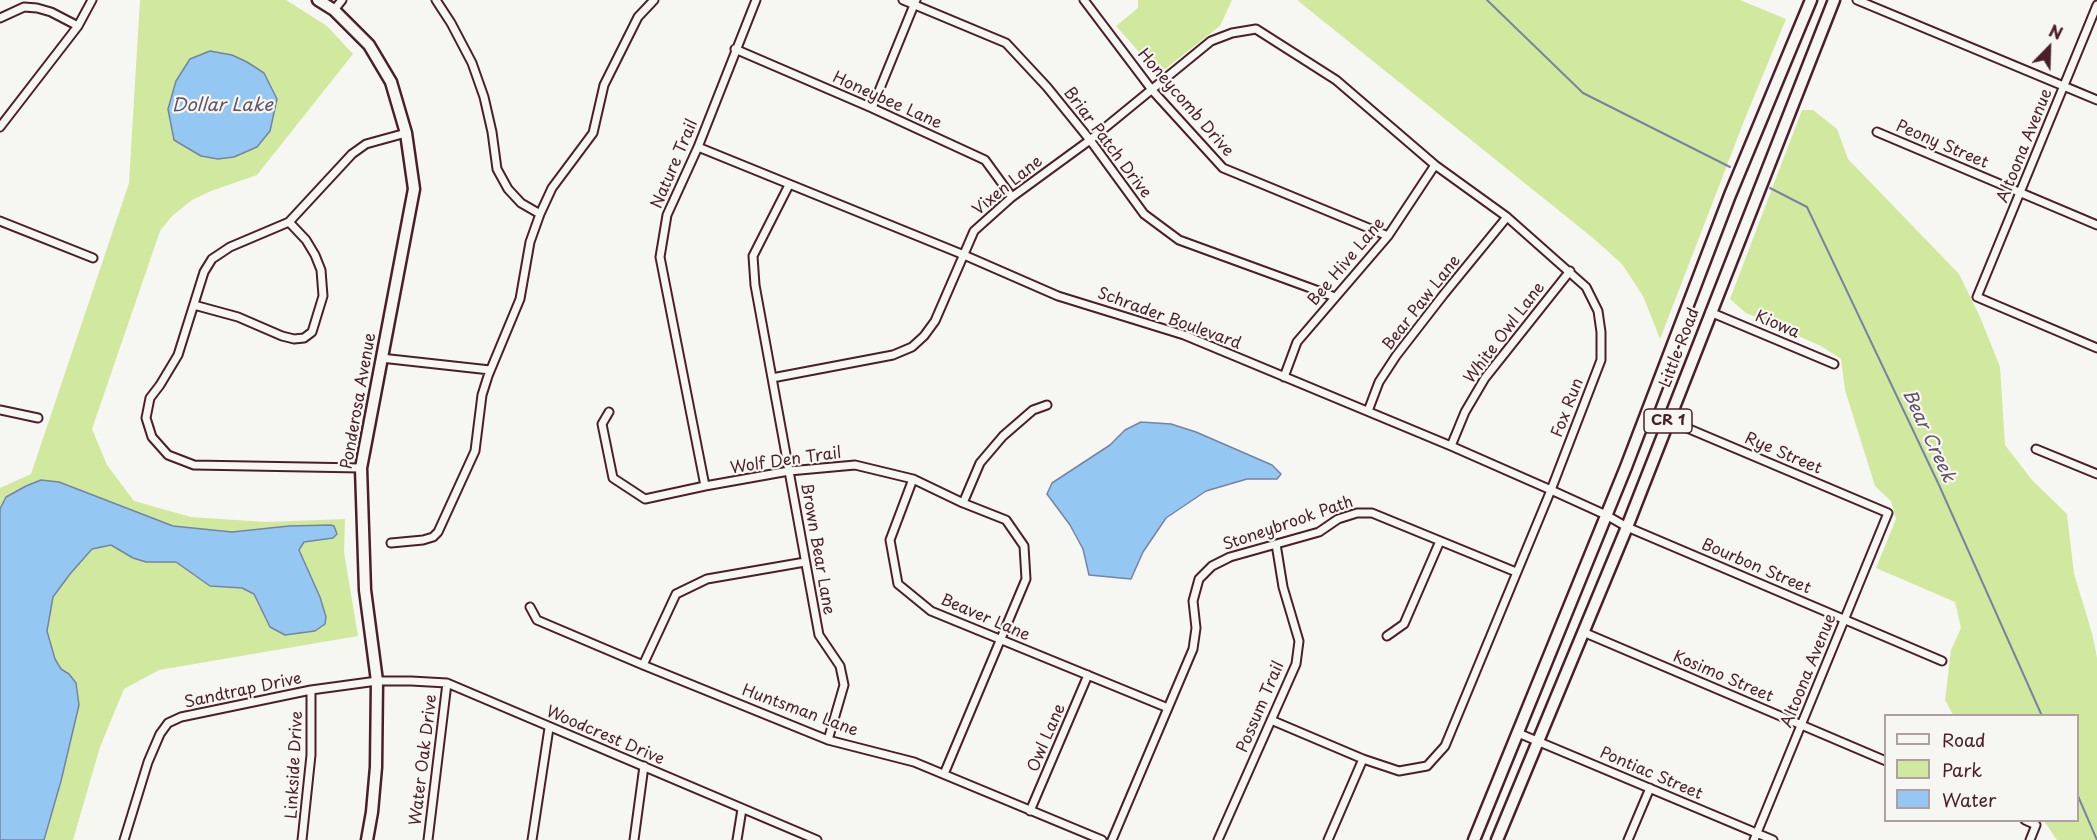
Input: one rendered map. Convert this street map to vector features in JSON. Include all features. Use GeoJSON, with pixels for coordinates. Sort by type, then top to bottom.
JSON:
{"type":"FeatureCollection","features":[{"type":"Feature","properties":{"kind":"main road","name":"Ponderosa Avenue"},"geometry":{"type":"LineString","coordinates":[[318,0],[334,10],[369,45],[391,82],[406,133],[414,189],[361,468],[366,590],[377,681],[376,766],[367,840]]}},
{"type":"Feature","properties":{"kind":"main road","name":"Little Road"},"geometry":{"type":"LineString","coordinates":[[1474,840],[1606,515],[1730,195],[1811,0]]}},
{"type":"Feature","properties":{"kind":"main road","name":"Little Road"},"geometry":{"type":"LineString","coordinates":[[1497,840],[1627,527],[1834,0]]}},
{"type":"Feature","properties":{"kind":"street"},"geometry":{"type":"LineString","coordinates":[[0,127],[78,26],[92,0]]}},
{"type":"Feature","properties":{"kind":"street"},"geometry":{"type":"LineString","coordinates":[[334,10],[342,0]]}},
{"type":"Feature","properties":{"kind":"street"},"geometry":{"type":"LineString","coordinates":[[436,0],[472,63],[484,97],[492,132],[496,169],[508,189],[521,203],[540,214]]}},
{"type":"Feature","properties":{"kind":"street"},"geometry":{"type":"LineString","coordinates":[[391,543],[423,540],[433,537],[438,532],[475,451],[482,395],[520,299],[530,242],[540,214],[552,188],[593,133],[604,85],[638,17],[654,0]]}},
{"type":"Feature","properties":{"kind":"street","name":"Nature Trail"},"geometry":{"type":"LineString","coordinates":[[705,486],[660,257],[666,215],[698,147],[756,0]]}},
{"type":"Feature","properties":{"kind":"street","name":"Briar Patch Drive"},"geometry":{"type":"LineString","coordinates":[[903,0],[915,2],[1006,43],[1047,87],[1090,140],[1144,214],[1179,240],[1335,297]]}},
{"type":"Feature","properties":{"kind":"street","name":"Honeycomb Drive"},"geometry":{"type":"LineString","coordinates":[[1084,0],[1152,90],[1223,168],[1388,236]]}},
{"type":"Feature","properties":{"kind":"street"},"geometry":{"type":"LineString","coordinates":[[1857,0],[2097,100]]}},
{"type":"Feature","properties":{"kind":"street"},"geometry":{"type":"LineString","coordinates":[[872,108],[915,2]]}},
{"type":"Feature","properties":{"kind":"street","name":"Altoona Avenue"},"geometry":{"type":"LineString","coordinates":[[2097,5],[1977,297],[2097,348]]}},
{"type":"Feature","properties":{"kind":"street"},"geometry":{"type":"LineString","coordinates":[[0,18],[24,7],[51,12],[78,26]]}},
{"type":"Feature","properties":{"kind":"street","name":"Vixen Lane"},"geometry":{"type":"LineString","coordinates":[[772,378],[893,355],[912,347],[935,321],[974,231],[1012,197],[1090,140],[1211,41],[1232,33],[1256,29]]}},
{"type":"Feature","properties":{"kind":"street","name":"Fox Run"},"geometry":{"type":"LineString","coordinates":[[1256,29],[1336,80],[1435,165],[1507,217],[1570,271],[1586,287],[1598,311],[1601,360],[1551,490],[1445,746],[1427,766],[1399,771],[1363,759],[1271,720]]}},
{"type":"Feature","properties":{"kind":"street","name":"Honeybee Lane"},"geometry":{"type":"LineString","coordinates":[[735,50],[872,108],[985,160],[1012,197]]}},
{"type":"Feature","properties":{"kind":"street","name":"Peony Street"},"geometry":{"type":"LineString","coordinates":[[1877,132],[2097,225]]}},
{"type":"Feature","properties":{"kind":"street"},"geometry":{"type":"LineString","coordinates":[[361,468],[194,465],[168,455],[152,437],[146,418],[150,398],[177,355],[204,272],[212,259],[230,247],[290,222],[352,154],[366,144],[406,133]]}},
{"type":"Feature","properties":{"kind":"street","name":"Schrader Boulevard"},"geometry":{"type":"LineString","coordinates":[[698,147],[964,255],[1058,296],[1184,335],[1451,446],[1606,515],[1627,527]]}},
{"type":"Feature","properties":{"kind":"street","name":"Bee Hive Lane"},"geometry":{"type":"LineString","coordinates":[[1284,377],[1297,342],[1388,236],[1435,165]]}},
{"type":"Feature","properties":{"kind":"street","name":"Brown Bear Lane"},"geometry":{"type":"LineString","coordinates":[[789,185],[753,256],[755,285],[819,636],[840,666],[844,685],[828,740]]}},
{"type":"Feature","properties":{"kind":"street","name":"Bear Paw Lane"},"geometry":{"type":"LineString","coordinates":[[1368,411],[1379,382],[1396,356],[1507,217]]}},
{"type":"Feature","properties":{"kind":"street"},"geometry":{"type":"LineString","coordinates":[[0,220],[93,258]]}},
{"type":"Feature","properties":{"kind":"street"},"geometry":{"type":"LineString","coordinates":[[194,305],[238,317],[294,339],[304,338],[312,332],[323,296],[321,270],[306,240],[290,222]]}},
{"type":"Feature","properties":{"kind":"street","name":"White Owl Lane"},"geometry":{"type":"LineString","coordinates":[[1451,446],[1465,412],[1485,378],[1570,271]]}},
{"type":"Feature","properties":{"kind":"street","name":"Kiowa"},"geometry":{"type":"LineString","coordinates":[[1710,312],[1834,364]]}},
{"type":"Feature","properties":{"kind":"street"},"geometry":{"type":"LineString","coordinates":[[381,358],[490,370]]}},
{"type":"Feature","properties":{"kind":"street"},"geometry":{"type":"LineString","coordinates":[[963,503],[980,463],[1003,436],[1033,410],[1047,405]]}},
{"type":"Feature","properties":{"kind":"street"},"geometry":{"type":"LineString","coordinates":[[0,410],[38,418]]}},
{"type":"Feature","properties":{"kind":"street","name":"Wolf Den Trail"},"geometry":{"type":"LineString","coordinates":[[609,412],[602,424],[613,478],[645,499],[789,471],[855,465],[913,479],[1006,520],[1024,546],[1026,579],[944,774]]}},
{"type":"Feature","properties":{"kind":"street","name":"Rye Street"},"geometry":{"type":"LineString","coordinates":[[1668,420],[1888,513]]}},
{"type":"Feature","properties":{"kind":"street"},"geometry":{"type":"LineString","coordinates":[[2036,449],[2097,474]]}},
{"type":"Feature","properties":{"kind":"street","name":"Beaver Lane"},"geometry":{"type":"LineString","coordinates":[[913,479],[890,540],[898,584],[931,611],[1168,708]]}},
{"type":"Feature","properties":{"kind":"street","name":"Stoneybrook Path"},"geometry":{"type":"LineString","coordinates":[[1112,840],[1193,649],[1196,628],[1192,601],[1199,579],[1212,566],[1230,557],[1319,532],[1338,519],[1357,513],[1372,513],[1516,572]]}},
{"type":"Feature","properties":{"kind":"street","name":"Altoona Avenue"},"geometry":{"type":"LineString","coordinates":[[1756,837],[1888,513]]}},
{"type":"Feature","properties":{"kind":"street","name":"Bourbon Street"},"geometry":{"type":"LineString","coordinates":[[1627,527],[1942,661]]}},
{"type":"Feature","properties":{"kind":"street"},"geometry":{"type":"LineString","coordinates":[[1387,636],[1404,624],[1440,541]]}},
{"type":"Feature","properties":{"kind":"street","name":"Possum Trail"},"geometry":{"type":"LineString","coordinates":[[1218,840],[1296,664],[1299,641],[1283,587],[1276,544]]}},
{"type":"Feature","properties":{"kind":"street"},"geometry":{"type":"LineString","coordinates":[[643,665],[676,594],[707,579],[805,562]]}},
{"type":"Feature","properties":{"kind":"street","name":"Huntsman Lane"},"geometry":{"type":"LineString","coordinates":[[530,607],[537,620],[643,665],[828,740],[914,762],[1102,840]]}},
{"type":"Feature","properties":{"kind":"street","name":"Kosimo Street"},"geometry":{"type":"LineString","coordinates":[[1582,632],[1884,760]]}},
{"type":"Feature","properties":{"kind":"street","name":"Owl Lane"},"geometry":{"type":"LineString","coordinates":[[1030,811],[1088,675]]}},
{"type":"Feature","properties":{"kind":"street","name":"Woodcrest Drive"},"geometry":{"type":"LineString","coordinates":[[377,681],[447,683],[817,840]]}},
{"type":"Feature","properties":{"kind":"street","name":"Sandtrap Drive"},"geometry":{"type":"LineString","coordinates":[[124,840],[148,762],[160,734],[168,723],[181,717],[311,690],[377,681]]}},
{"type":"Feature","properties":{"kind":"street","name":"Water Oak Drive"},"geometry":{"type":"LineString","coordinates":[[428,840],[447,683]]}},
{"type":"Feature","properties":{"kind":"street","name":"Linkside Drive"},"geometry":{"type":"LineString","coordinates":[[302,840],[311,755],[311,690]]}},
{"type":"Feature","properties":{"kind":"street"},"geometry":{"type":"LineString","coordinates":[[532,840],[549,728]]}},
{"type":"Feature","properties":{"kind":"street","name":"Pontiac Street"},"geometry":{"type":"LineString","coordinates":[[1518,733],[1650,788],[1756,837],[1773,840]]}},
{"type":"Feature","properties":{"kind":"street"},"geometry":{"type":"LineString","coordinates":[[1328,840],[1363,759]]}},
{"type":"Feature","properties":{"kind":"street"},"geometry":{"type":"LineString","coordinates":[[634,840],[645,766]]}},
{"type":"Feature","properties":{"kind":"street"},"geometry":{"type":"LineString","coordinates":[[1628,840],[1650,788]]}},
{"type":"Feature","properties":{"kind":"street"},"geometry":{"type":"LineString","coordinates":[[737,840],[742,809]]}},
{"type":"Feature","properties":{"kind":"street"},"geometry":{"type":"LineString","coordinates":[[2029,822],[2036,825],[2030,840]]}},
{"type":"Feature","properties":{"kind":"green space"},"geometry":{"type":"Polygon","coordinates":[[[140,0],[286,0],[327,26],[353,54],[257,175],[192,200],[172,216],[160,231],[92,429],[107,465],[134,501],[191,517],[265,522],[345,519],[344,552],[358,636],[159,670],[124,689],[100,747],[73,840],[44,840],[79,705],[76,683],[0,663],[0,488],[31,474],[129,183],[140,0]],[[210,51],[218,159],[234,157],[257,147],[247,62],[232,55],[210,51]]]}},
{"type":"Feature","properties":{"kind":"green space"},"geometry":{"type":"Polygon","coordinates":[[[1138,0],[1232,0],[1220,26],[1165,69],[1159,70],[1148,62],[1116,26],[1138,8],[1138,0]]]}},
{"type":"Feature","properties":{"kind":"green space"},"geometry":{"type":"Polygon","coordinates":[[[1297,0],[1740,0],[1786,19],[1660,339],[1643,296],[1622,264],[1593,238],[1297,0]]]}},
{"type":"Feature","properties":{"kind":"green space"},"geometry":{"type":"Polygon","coordinates":[[[1802,110],[1813,110],[1837,129],[1848,159],[1959,274],[1980,317],[2000,367],[2005,445],[2032,480],[2067,514],[2074,574],[2097,658],[2097,840],[2057,840],[2045,822],[2079,822],[2079,714],[1952,714],[1945,700],[1951,650],[1961,628],[1955,602],[1876,568],[1896,519],[1891,501],[1875,486],[1845,390],[1841,359],[1821,346],[1746,313],[1730,299],[1802,110]]]}},
{"type":"Feature","properties":{"kind":"water","name":"Dollar Lake"},"geometry":{"type":"Polygon","coordinates":[[[210,51],[232,55],[264,73],[277,99],[270,131],[257,147],[234,157],[218,159],[201,156],[174,140],[168,109],[176,81],[190,59],[210,51]]]}},
{"type":"Feature","properties":{"kind":"water"},"geometry":{"type":"Polygon","coordinates":[[[1141,422],[1171,424],[1196,432],[1272,465],[1281,474],[1277,479],[1247,479],[1206,491],[1166,518],[1143,552],[1131,579],[1089,575],[1083,549],[1070,525],[1047,494],[1052,483],[1110,445],[1125,430],[1141,422]]]}},
{"type":"Feature","properties":{"kind":"water"},"geometry":{"type":"Polygon","coordinates":[[[41,480],[59,482],[173,526],[232,532],[289,526],[331,525],[334,526],[337,534],[333,538],[304,542],[299,550],[320,597],[326,617],[325,624],[315,631],[285,635],[270,627],[254,594],[242,588],[210,586],[176,562],[146,562],[133,558],[111,545],[92,549],[53,597],[47,631],[55,659],[61,669],[69,674],[76,683],[79,705],[44,840],[0,840],[0,509],[6,497],[41,480]]]}},
{"type":"Feature","properties":{"kind":"waterway"},"geometry":{"type":"LineString","coordinates":[[1487,0],[1583,93],[1730,167]]}},
{"type":"Feature","properties":{"kind":"waterway","name":"Bear Creek"},"geometry":{"type":"LineString","coordinates":[[1770,188],[1807,207],[1939,485],[2041,714]]}},
{"type":"Feature","properties":{"kind":"waterway","name":"Bear Creek"},"geometry":{"type":"LineString","coordinates":[[2079,798],[2097,840]]}}]}
